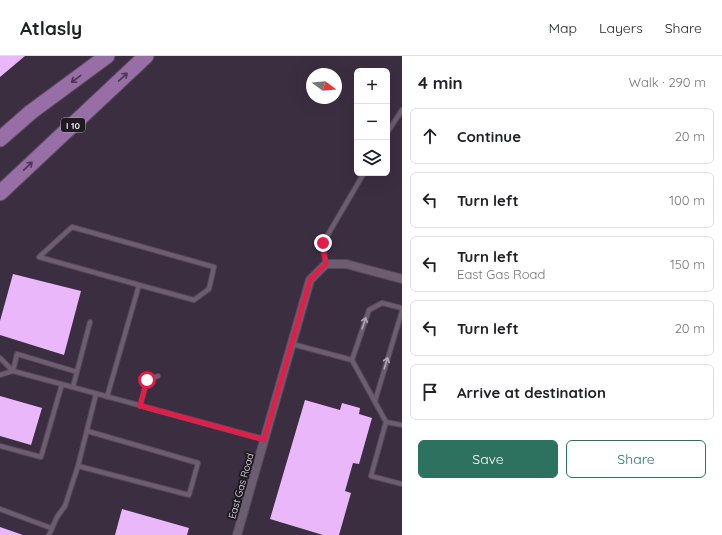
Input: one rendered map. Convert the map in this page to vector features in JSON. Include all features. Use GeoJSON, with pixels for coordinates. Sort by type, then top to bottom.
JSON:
{"type":"FeatureCollection","features":[{"type":"Feature","properties":{"kind":"highway"},"geometry":{"type":"LineString","coordinates":[[0,139],[31,112],[107,56]]}},
{"type":"Feature","properties":{"kind":"highway","name":"I 10"},"geometry":{"type":"LineString","coordinates":[[0,193],[146,56]]}},
{"type":"Feature","properties":{"kind":"street"},"geometry":{"type":"LineString","coordinates":[[326,264],[346,264],[402,279]]}},
{"type":"Feature","properties":{"kind":"street","name":"East Gas Road"},"geometry":{"type":"LineString","coordinates":[[237,535],[310,280],[326,264]]}},
{"type":"Feature","properties":{"kind":"lane"},"geometry":{"type":"LineString","coordinates":[[390,128],[402,110]]}},
{"type":"Feature","properties":{"kind":"lane"},"geometry":{"type":"LineString","coordinates":[[326,264],[323,243],[362,176]]}},
{"type":"Feature","properties":{"kind":"lane"},"geometry":{"type":"LineString","coordinates":[[72,227],[214,267],[209,289],[194,300],[139,285],[39,257],[72,227]]}},
{"type":"Feature","properties":{"kind":"lane"},"geometry":{"type":"LineString","coordinates":[[107,397],[139,285]]}},
{"type":"Feature","properties":{"kind":"lane"},"geometry":{"type":"LineString","coordinates":[[352,360],[369,310],[382,303],[402,310],[375,401]]}},
{"type":"Feature","properties":{"kind":"lane"},"geometry":{"type":"LineString","coordinates":[[73,387],[90,322]]}},
{"type":"Feature","properties":{"kind":"lane"},"geometry":{"type":"LineString","coordinates":[[292,344],[352,360],[386,422],[371,476],[402,484]]}},
{"type":"Feature","properties":{"kind":"lane"},"geometry":{"type":"LineString","coordinates":[[13,371],[17,354],[77,372]]}},
{"type":"Feature","properties":{"kind":"lane"},"geometry":{"type":"LineString","coordinates":[[0,358],[13,371],[264,440]]}},
{"type":"Feature","properties":{"kind":"lane"},"geometry":{"type":"LineString","coordinates":[[0,375],[13,371]]}},
{"type":"Feature","properties":{"kind":"lane"},"geometry":{"type":"LineString","coordinates":[[140,406],[147,380],[158,376]]}},
{"type":"Feature","properties":{"kind":"lane"},"geometry":{"type":"LineString","coordinates":[[0,446],[41,457],[62,384]]}},
{"type":"Feature","properties":{"kind":"lane"},"geometry":{"type":"LineString","coordinates":[[49,535],[57,517],[65,506],[78,466],[96,394]]}},
{"type":"Feature","properties":{"kind":"lane"},"geometry":{"type":"LineString","coordinates":[[386,422],[402,425]]}},
{"type":"Feature","properties":{"kind":"lane"},"geometry":{"type":"LineString","coordinates":[[78,466],[188,495],[198,463],[87,431]]}},
{"type":"Feature","properties":{"kind":"lane"},"geometry":{"type":"LineString","coordinates":[[0,509],[51,528]]}},
{"type":"Feature","properties":{"kind":"building"},"geometry":{"type":"Polygon","coordinates":[[[0,56],[25,56],[0,77],[0,56]]]}},
{"type":"Feature","properties":{"kind":"building"},"geometry":{"type":"Polygon","coordinates":[[[13,274],[81,291],[64,355],[0,335],[0,321],[13,274]]]}},
{"type":"Feature","properties":{"kind":"building"},"geometry":{"type":"Polygon","coordinates":[[[0,396],[42,408],[31,445],[0,436],[0,396]]]}},
{"type":"Feature","properties":{"kind":"building"},"geometry":{"type":"Polygon","coordinates":[[[305,400],[340,410],[342,403],[360,408],[359,414],[372,418],[359,464],[353,463],[345,491],[351,493],[339,535],[323,535],[270,519],[305,400]]]}},
{"type":"Feature","properties":{"kind":"building"},"geometry":{"type":"Polygon","coordinates":[[[122,509],[189,528],[187,535],[115,535],[122,509]]]}},
{"type":"Feature","properties":{"kind":"building"},"geometry":{"type":"Polygon","coordinates":[[[0,527],[23,535],[0,535],[0,527]]]}},
{"type":"Feature","properties":{"kind":"route"},"geometry":{"type":"LineString","coordinates":[[147,380],[140,406],[264,440],[310,280],[326,264],[323,243]]}}]}
